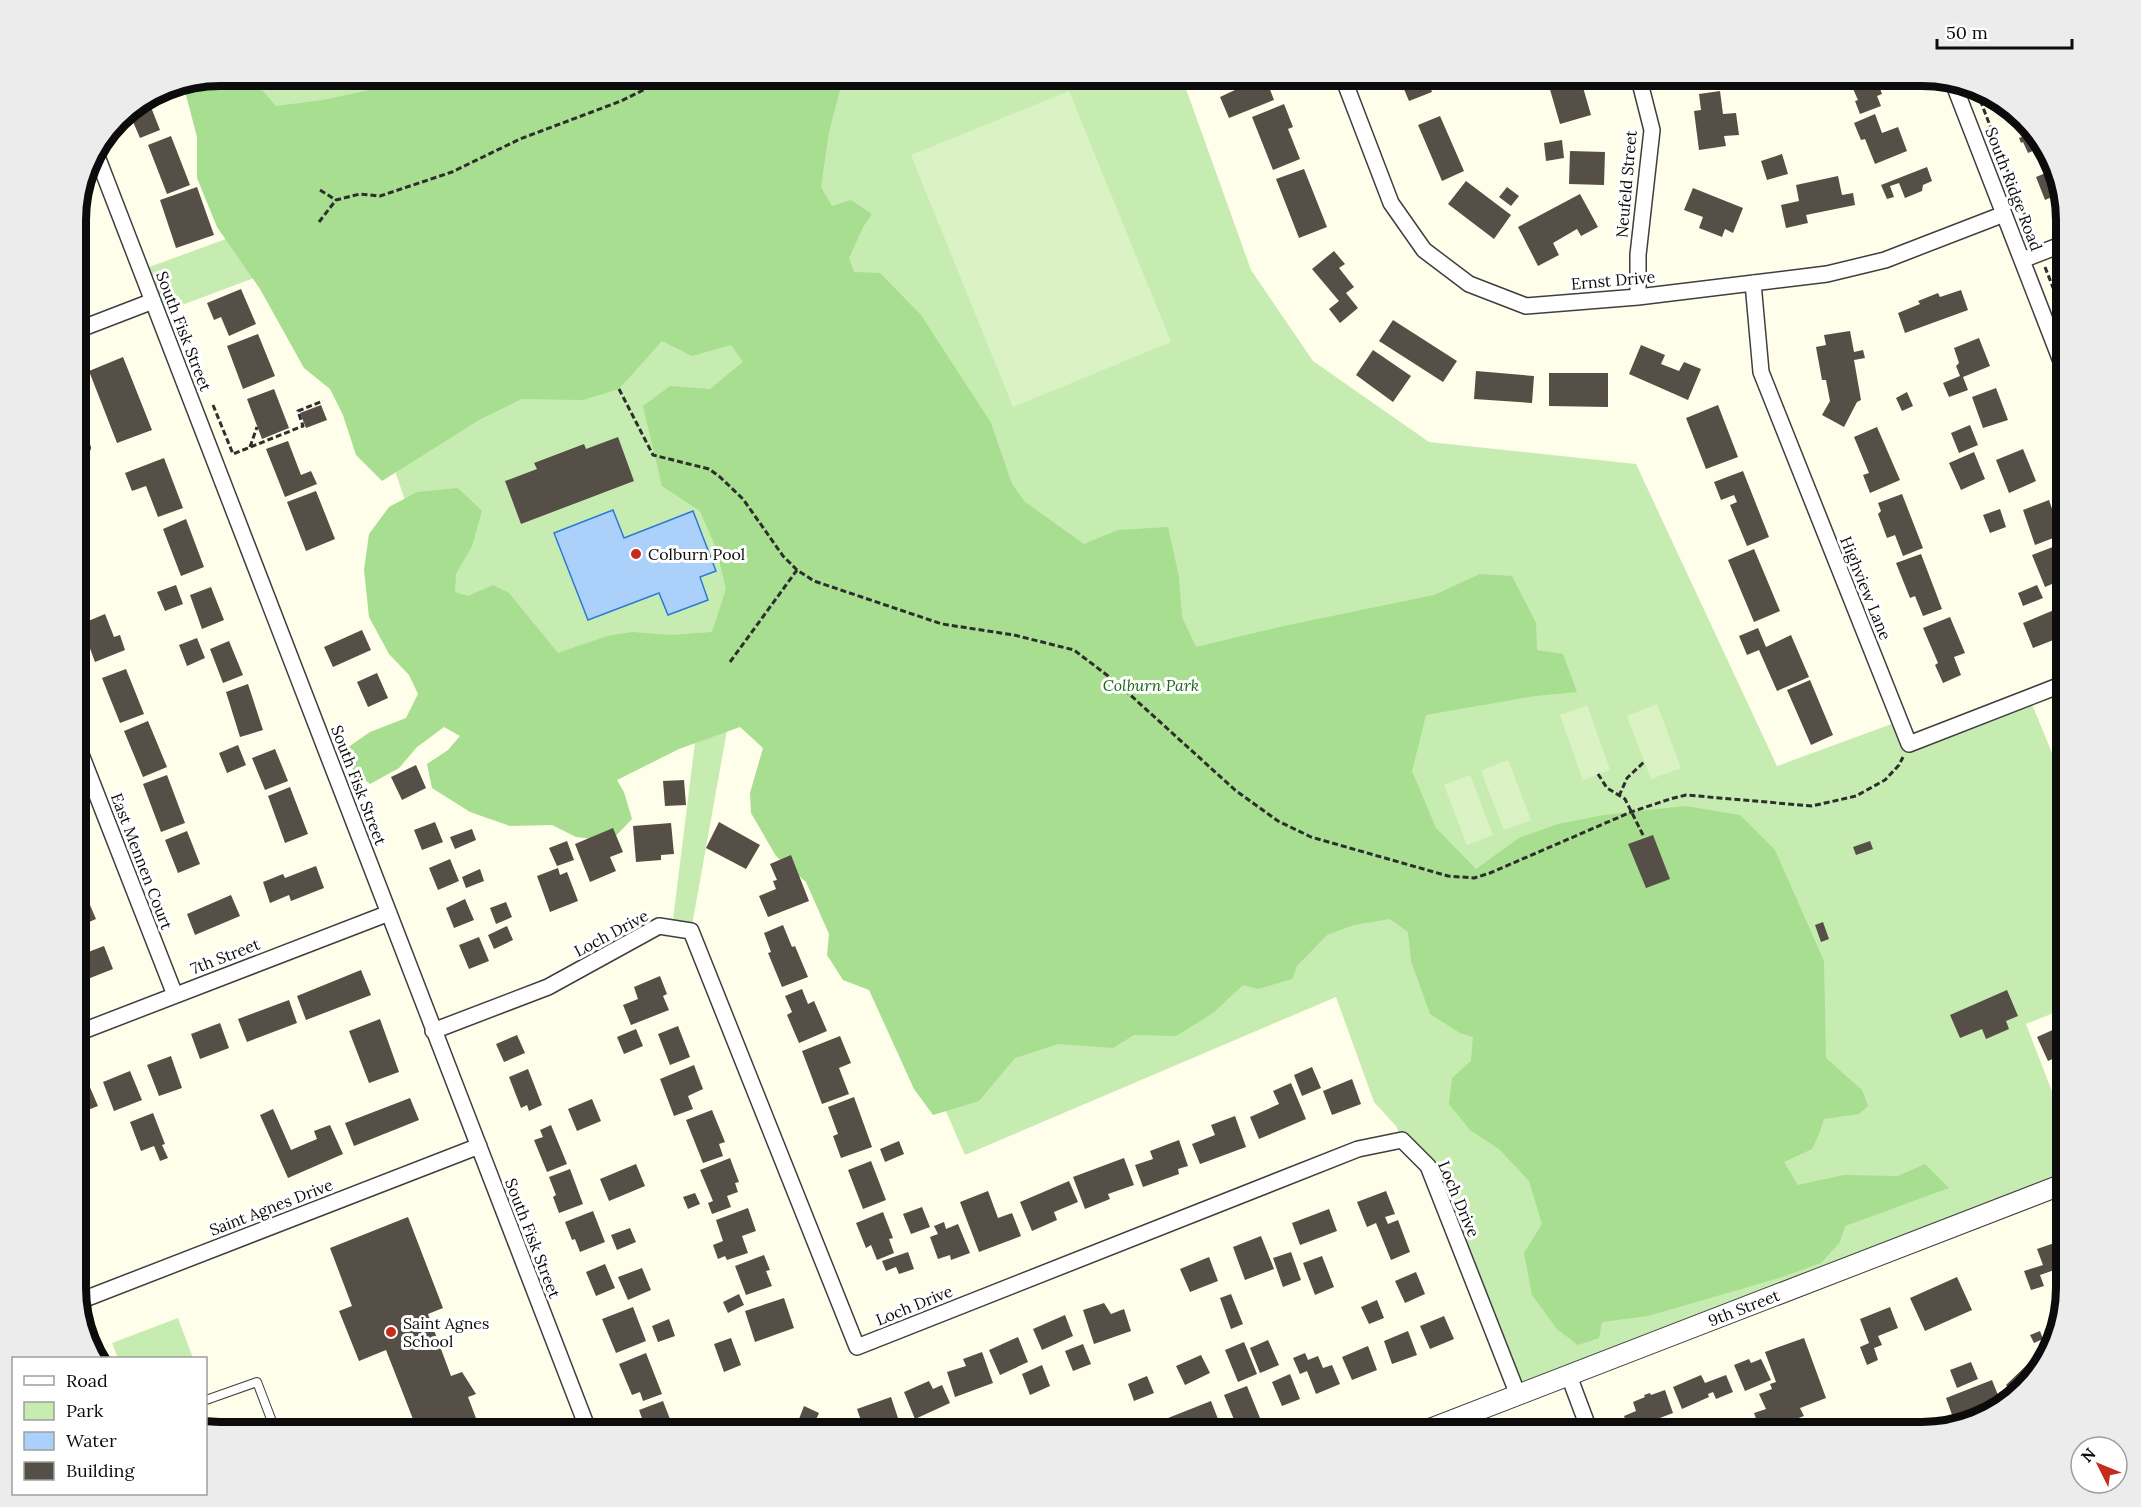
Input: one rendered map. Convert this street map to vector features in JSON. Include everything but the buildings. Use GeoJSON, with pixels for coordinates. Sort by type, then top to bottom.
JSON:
{"type":"FeatureCollection","features":[{"type":"Feature","properties":{"kind":"street","name":"Ernst Drive"},"geometry":{"type":"LineString","coordinates":[[1346,86],[1391,203],[1424,250],[1469,284],[1526,306],[1638,297],[1827,274],[1885,260],[2004,214]]}},
{"type":"Feature","properties":{"kind":"street","name":"Neufeld Street"},"geometry":{"type":"LineString","coordinates":[[1638,297],[1638,255],[1652,130],[1641,86]]}},
{"type":"Feature","properties":{"kind":"street","name":"South Ridge Road"},"geometry":{"type":"LineString","coordinates":[[1956,90],[2056,348]]}},
{"type":"Feature","properties":{"kind":"street","name":"South Fisk Street"},"geometry":{"type":"LineString","coordinates":[[99,161],[585,1421]]}},
{"type":"Feature","properties":{"kind":"street"},"geometry":{"type":"LineString","coordinates":[[2022,260],[2056,247]]}},
{"type":"Feature","properties":{"kind":"street","name":"Highview Lane"},"geometry":{"type":"LineString","coordinates":[[1753,283],[1761,372],[1909,744]]}},
{"type":"Feature","properties":{"kind":"street"},"geometry":{"type":"LineString","coordinates":[[86,327],[153,301]]}},
{"type":"Feature","properties":{"kind":"street"},"geometry":{"type":"LineString","coordinates":[[1909,744],[2056,687]]}},
{"type":"Feature","properties":{"kind":"street","name":"East Mennen Court"},"geometry":{"type":"LineString","coordinates":[[86,768],[175,995]]}},
{"type":"Feature","properties":{"kind":"street","name":"7th Street"},"geometry":{"type":"LineString","coordinates":[[86,1030],[389,913]]}},
{"type":"Feature","properties":{"kind":"street","name":"Loch Drive"},"geometry":{"type":"LineString","coordinates":[[433,1031],[548,987],[659,926],[691,931],[857,1347],[1358,1149],[1402,1140],[1428,1166],[1518,1395]]}},
{"type":"Feature","properties":{"kind":"street","name":"Saint Agnes Drive"},"geometry":{"type":"LineString","coordinates":[[86,1298],[479,1146]]}},
{"type":"Feature","properties":{"kind":"street","name":"9th Street"},"geometry":{"type":"LineString","coordinates":[[1451,1421],[2056,1187]]}},
{"type":"Feature","properties":{"kind":"street"},"geometry":{"type":"LineString","coordinates":[[1569,1376],[1586,1421]]}},
{"type":"Feature","properties":{"kind":"lane"},"geometry":{"type":"LineString","coordinates":[[94,174],[102,170]]}},
{"type":"Feature","properties":{"kind":"lane"},"geometry":{"type":"LineString","coordinates":[[207,1400],[257,1382],[272,1421]]}},
{"type":"Feature","properties":{"kind":"path"},"geometry":{"type":"LineString","coordinates":[[319,222],[336,200],[360,194],[380,196],[452,172],[520,139],[621,101],[652,86]]}},
{"type":"Feature","properties":{"kind":"path"},"geometry":{"type":"LineString","coordinates":[[1980,98],[2056,295]]}},
{"type":"Feature","properties":{"kind":"path"},"geometry":{"type":"LineString","coordinates":[[320,190],[336,200]]}},
{"type":"Feature","properties":{"kind":"path"},"geometry":{"type":"LineString","coordinates":[[619,389],[653,455],[709,469],[720,477],[743,499],[783,556],[797,570],[814,581],[942,624],[1014,635],[1074,650],[1116,682],[1235,790],[1278,821],[1311,837],[1448,876],[1474,878],[1490,873],[1632,812],[1686,795],[1812,806],[1856,796],[1885,780],[1899,765],[1909,744]]}},
{"type":"Feature","properties":{"kind":"path"},"geometry":{"type":"LineString","coordinates":[[213,405],[232,454],[303,426],[298,411],[323,401]]}},
{"type":"Feature","properties":{"kind":"path"},"geometry":{"type":"LineString","coordinates":[[250,447],[257,427]]}},
{"type":"Feature","properties":{"kind":"path"},"geometry":{"type":"LineString","coordinates":[[730,662],[797,570]]}},
{"type":"Feature","properties":{"kind":"path"},"geometry":{"type":"LineString","coordinates":[[1619,796],[1627,778],[1644,762]]}},
{"type":"Feature","properties":{"kind":"path"},"geometry":{"type":"LineString","coordinates":[[1598,774],[1607,788],[1624,800],[1644,837]]}},
{"type":"Feature","properties":{"kind":"green space","name":"Colburn Park"},"geometry":{"type":"Polygon","coordinates":[[[234,86],[1185,86],[1251,270],[1313,361],[1429,442],[1636,464],[1777,766],[1900,721],[1909,744],[2029,697],[2056,763],[2056,1012],[2026,1024],[2056,1102],[2056,1187],[1518,1395],[1428,1166],[1402,1140],[1396,1126],[1374,1102],[1336,997],[965,1155],[769,704],[729,719],[691,931],[672,928],[697,726],[509,807],[321,253],[158,314],[141,270],[289,216],[234,86]]]}},
{"type":"Feature","properties":{"kind":"green space"},"geometry":{"type":"Polygon","coordinates":[[[260,86],[276,106],[323,100],[382,86],[841,86],[829,132],[821,187],[832,206],[851,200],[872,214],[863,227],[849,258],[854,272],[880,273],[921,315],[991,423],[1012,484],[1025,502],[1084,544],[1118,530],[1168,527],[1179,577],[1182,617],[1196,647],[1279,627],[1434,595],[1480,574],[1512,576],[1536,623],[1537,650],[1563,654],[1577,692],[1535,696],[1426,715],[1412,771],[1436,828],[1476,869],[1519,838],[1558,824],[1604,815],[1685,806],[1740,815],[1775,850],[1824,961],[1826,1058],[1862,1090],[1868,1106],[1859,1114],[1824,1119],[1812,1149],[1784,1162],[1798,1185],[1844,1175],[1898,1176],[1925,1164],[1949,1188],[1845,1226],[1840,1242],[1821,1263],[1779,1278],[1648,1316],[1602,1322],[1599,1338],[1578,1345],[1557,1329],[1532,1295],[1524,1253],[1542,1224],[1529,1181],[1499,1149],[1470,1130],[1449,1104],[1452,1078],[1471,1061],[1473,1037],[1460,1033],[1430,1014],[1411,961],[1408,932],[1390,919],[1354,925],[1327,935],[1297,966],[1292,979],[1258,989],[1243,985],[1213,1013],[1176,1036],[1134,1035],[1113,1048],[1058,1044],[1015,1058],[979,1101],[933,1115],[914,1089],[869,990],[843,980],[827,955],[829,934],[806,882],[776,856],[751,813],[750,793],[763,748],[740,727],[679,749],[617,780],[624,792],[632,819],[611,841],[576,837],[552,825],[510,826],[470,812],[432,788],[427,764],[448,750],[460,736],[444,727],[417,747],[399,768],[370,784],[353,770],[347,748],[370,732],[406,718],[418,694],[409,675],[389,654],[369,617],[364,570],[369,534],[389,507],[417,492],[458,488],[482,511],[472,546],[456,574],[455,592],[468,596],[493,585],[509,593],[558,653],[607,636],[632,632],[671,635],[712,632],[726,589],[716,548],[700,511],[662,486],[643,406],[670,386],[710,389],[743,362],[731,345],[692,356],[662,341],[619,389],[583,400],[522,399],[479,420],[382,481],[356,455],[343,415],[330,389],[304,368],[260,289],[217,227],[197,178],[197,137],[186,95],[187,90],[193,88],[260,86]]]}},
{"type":"Feature","properties":{"kind":"green space"},"geometry":{"type":"Polygon","coordinates":[[[1069,91],[1171,342],[1013,407],[911,155],[1069,91]]]}},
{"type":"Feature","properties":{"kind":"green space"},"geometry":{"type":"Polygon","coordinates":[[[1657,704],[1681,768],[1651,779],[1627,716],[1657,704]]]}},
{"type":"Feature","properties":{"kind":"green space"},"geometry":{"type":"Polygon","coordinates":[[[1587,705],[1610,770],[1583,780],[1560,715],[1587,705]]]}},
{"type":"Feature","properties":{"kind":"green space"},"geometry":{"type":"Polygon","coordinates":[[[1508,760],[1531,820],[1504,830],[1481,771],[1508,760]]]}},
{"type":"Feature","properties":{"kind":"green space"},"geometry":{"type":"Polygon","coordinates":[[[1470,775],[1493,835],[1467,845],[1444,785],[1470,775]]]}},
{"type":"Feature","properties":{"kind":"green space"},"geometry":{"type":"Polygon","coordinates":[[[178,1318],[193,1357],[118,1357],[112,1343],[178,1318]]]}},
{"type":"Feature","properties":{"kind":"water","name":"Colburn Pool"},"geometry":{"type":"Polygon","coordinates":[[[613,510],[624,538],[693,511],[716,571],[700,577],[708,600],[668,615],[659,593],[588,620],[554,533],[613,510]]]}},
{"type":"Feature","properties":{"kind":"place","name":"Colburn Pool"},"geometry":{"type":"Point","coordinates":[636,554]}},
{"type":"Feature","properties":{"kind":"place","name":"Saint Agnes School"},"geometry":{"type":"Point","coordinates":[391,1332]}}]}
